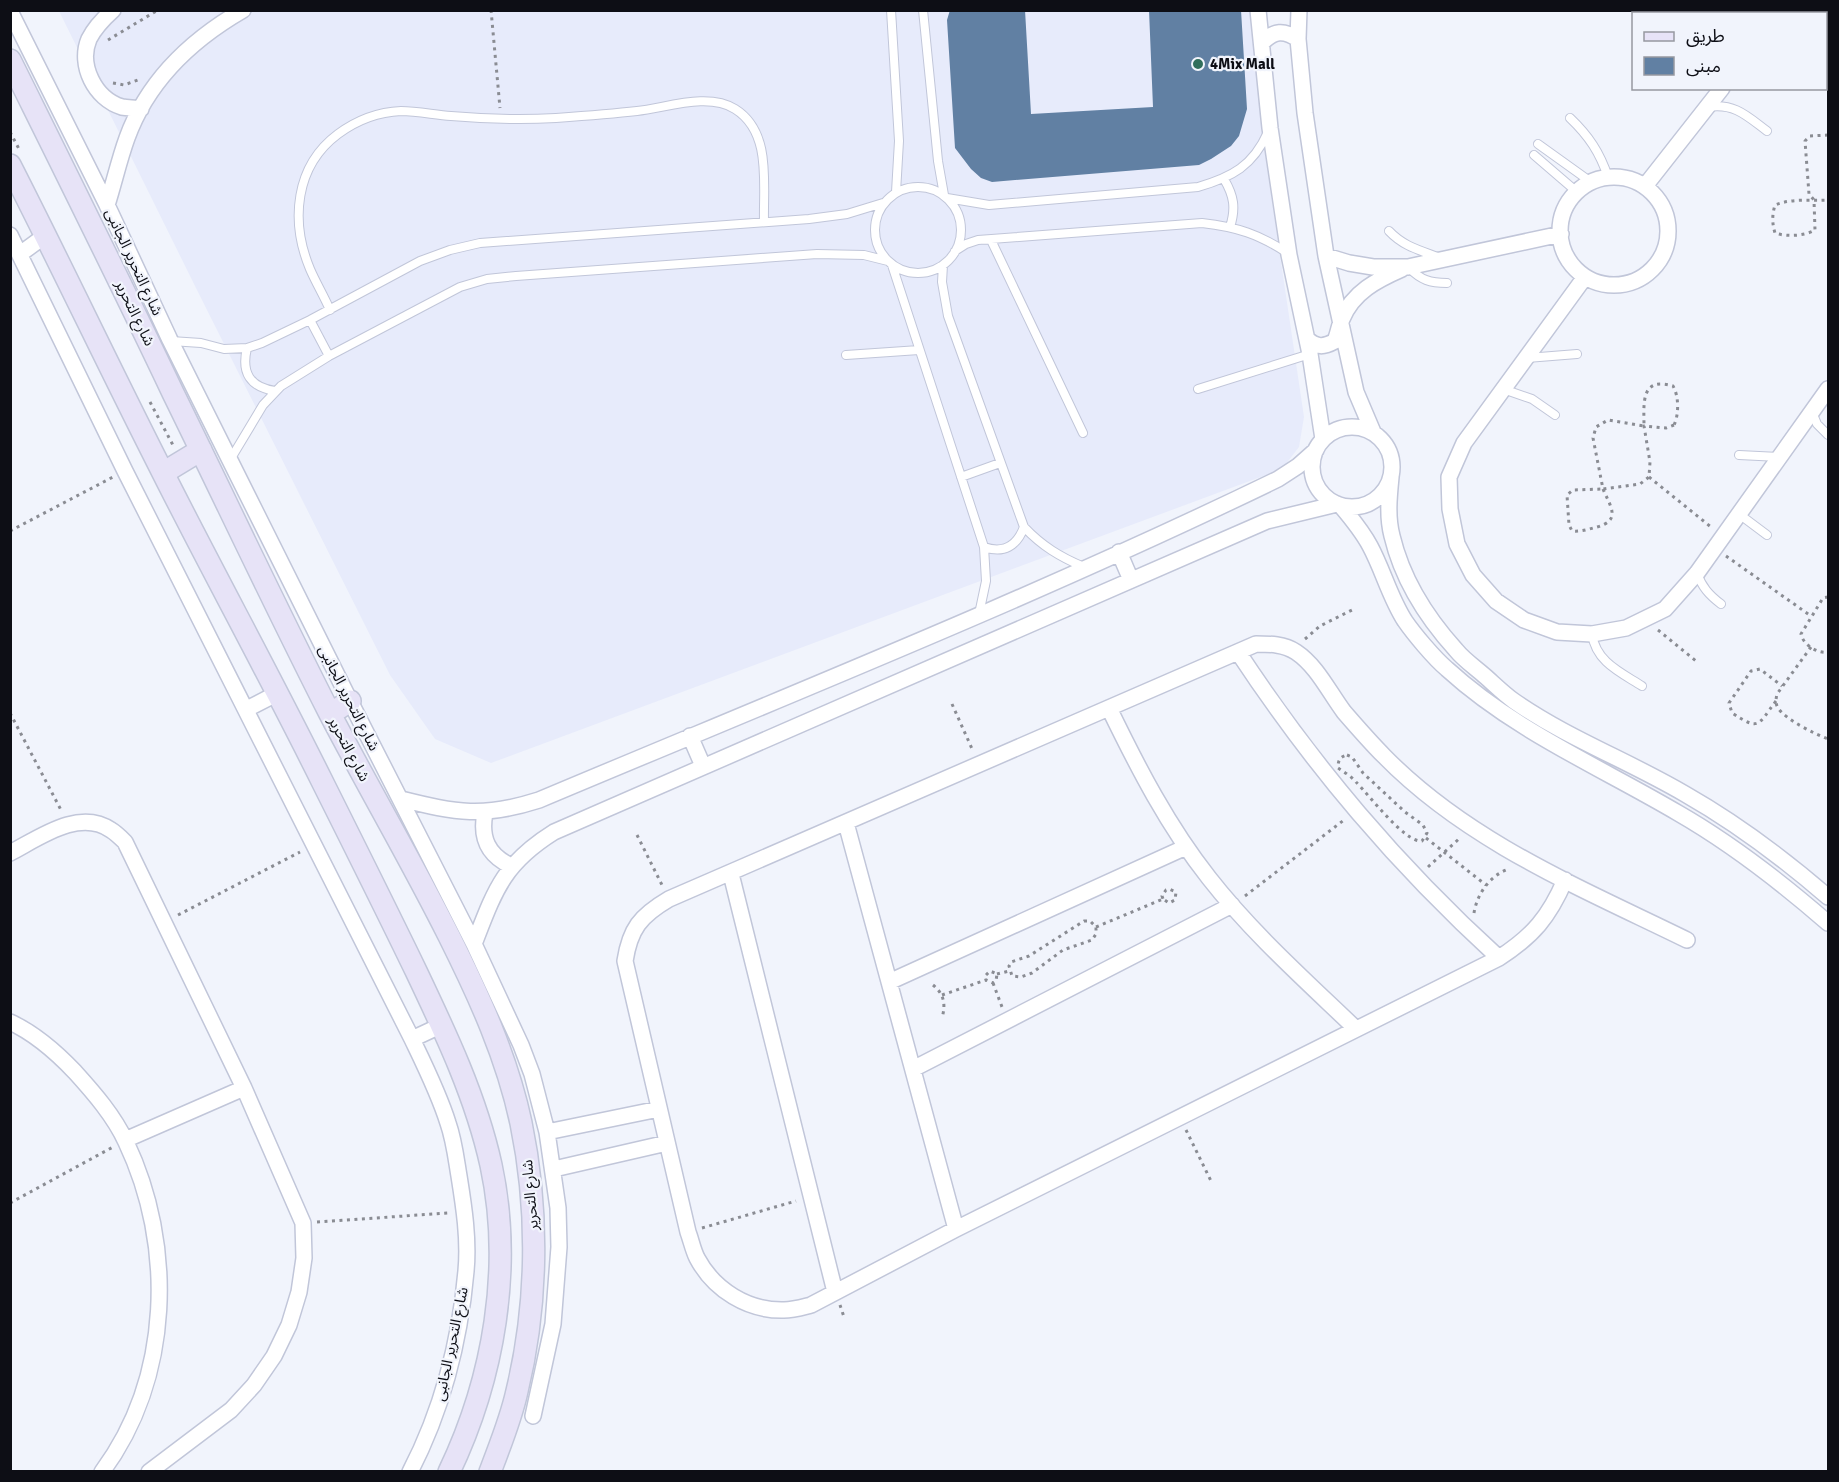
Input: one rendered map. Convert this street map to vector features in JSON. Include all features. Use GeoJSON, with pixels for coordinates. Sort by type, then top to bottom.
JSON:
{"type":"FeatureCollection","features":[{"type":"Feature","properties":{"kind":"street"},"geometry":{"type":"LineString","coordinates":[[113,10],[98,24],[88,41],[86,61],[91,81],[103,96],[121,106],[141,109]]}},
{"type":"Feature","properties":{"kind":"street"},"geometry":{"type":"LineString","coordinates":[[107,205],[127,137],[160,79],[185,51],[212,28],[243,10]]}},
{"type":"Feature","properties":{"kind":"street"},"geometry":{"type":"LineString","coordinates":[[1258,10],[1270,128],[1289,255],[1309,347],[1319,445],[1312,463],[1313,476],[1318,488],[1326,498],[1339,505],[1358,525],[1405,621],[1445,668],[1493,707],[1545,740],[1680,814],[1738,851],[1793,892],[1828,923]]}},
{"type":"Feature","properties":{"kind":"street"},"geometry":{"type":"LineString","coordinates":[[1299,10],[1298,39],[1306,123],[1326,256],[1356,392],[1373,432],[1385,445],[1391,460],[1388,506],[1391,534],[1400,562],[1420,604],[1456,651],[1513,700],[1566,733],[1627,762],[1687,795],[1744,832],[1828,897]]}},
{"type":"Feature","properties":{"kind":"street","name":"شارع التحرير الجانبى"},"geometry":{"type":"LineString","coordinates":[[10,11],[107,205],[140,300],[170,340],[474,944],[500,1022],[531,1074],[547,1132],[554,1169],[559,1247],[553,1324],[533,1416]]}},
{"type":"Feature","properties":{"kind":"street"},"geometry":{"type":"LineString","coordinates":[[1262,43],[1269,35],[1279,32],[1289,33],[1298,39]]}},
{"type":"Feature","properties":{"kind":"street","name":"شارع التحرير"},"geometry":{"type":"LineString","coordinates":[[10,60],[140,300],[201,450],[330,714],[430,898],[468,975],[500,1022],[509,1076],[521,1122],[534,1216],[525,1353],[517,1394],[490,1472]]}},
{"type":"Feature","properties":{"kind":"street"},"geometry":{"type":"LineString","coordinates":[[1645,186],[1720,90]]}},
{"type":"Feature","properties":{"kind":"street"},"geometry":{"type":"LineString","coordinates":[[16,159],[46,235],[163,473],[278,693],[391,919],[442,1025],[476,1109],[492,1168],[497,1213],[500,1263],[497,1306],[481,1389],[472,1418],[449,1472]]}},
{"type":"Feature","properties":{"kind":"street"},"geometry":{"type":"LineString","coordinates":[[1608,177],[1627,178],[1645,186],[1657,198],[1665,213],[1669,230],[1666,246],[1659,262],[1648,274],[1633,282],[1617,286],[1600,284],[1585,277],[1567,258],[1560,234],[1565,211],[1577,192],[1591,182],[1608,177]]}},
{"type":"Feature","properties":{"kind":"street"},"geometry":{"type":"LineString","coordinates":[[1326,256],[1373,267],[1408,267],[1560,234]]}},
{"type":"Feature","properties":{"kind":"street"},"geometry":{"type":"LineString","coordinates":[[20,254],[46,235]]}},
{"type":"Feature","properties":{"kind":"street","name":"شارع التحرير الجانبى"},"geometry":{"type":"LineString","coordinates":[[10,236],[125,471],[412,1039],[433,1082],[449,1124],[465,1212],[466,1270],[459,1324],[443,1394],[410,1472]]}},
{"type":"Feature","properties":{"kind":"street"},"geometry":{"type":"LineString","coordinates":[[1309,347],[1325,347],[1335,341],[1350,302],[1376,282],[1408,267]]}},
{"type":"Feature","properties":{"kind":"street"},"geometry":{"type":"LineString","coordinates":[[1585,277],[1464,443],[1449,477],[1450,510],[1457,544],[1473,575],[1496,601],[1524,620],[1557,632],[1592,634],[1626,628],[1665,609],[1697,573],[1828,389]]}},
{"type":"Feature","properties":{"kind":"street"},"geometry":{"type":"LineString","coordinates":[[401,799],[447,810],[485,813],[512,809],[539,800],[979,614],[1278,479],[1298,466],[1338,429],[1356,427],[1373,432]]}},
{"type":"Feature","properties":{"kind":"street"},"geometry":{"type":"LineString","coordinates":[[163,473],[201,450]]}},
{"type":"Feature","properties":{"kind":"street"},"geometry":{"type":"LineString","coordinates":[[474,944],[491,898],[511,866],[531,847],[554,832],[1267,521],[1339,505],[1354,507],[1372,502],[1386,489],[1391,477]]}},
{"type":"Feature","properties":{"kind":"street"},"geometry":{"type":"LineString","coordinates":[[1119,552],[1131,580]]}},
{"type":"Feature","properties":{"kind":"street"},"geometry":{"type":"LineString","coordinates":[[1565,880],[1555,904],[1540,925],[1521,944],[1499,958],[956,1229],[811,1305],[785,1310],[758,1307],[733,1297],[712,1280],[697,1257],[688,1232],[625,961],[629,939],[640,920],[669,899],[1256,644],[1276,644],[1295,651],[1310,664],[1345,712],[1384,757],[1428,796],[1471,828],[1527,862],[1565,880],[1687,940]]}},
{"type":"Feature","properties":{"kind":"street"},"geometry":{"type":"LineString","coordinates":[[1238,652],[1307,751],[1356,812],[1416,878],[1499,958]]}},
{"type":"Feature","properties":{"kind":"street"},"geometry":{"type":"LineString","coordinates":[[247,709],[278,693]]}},
{"type":"Feature","properties":{"kind":"street"},"geometry":{"type":"LineString","coordinates":[[330,714],[350,701]]}},
{"type":"Feature","properties":{"kind":"street"},"geometry":{"type":"LineString","coordinates":[[1109,708],[1143,778],[1186,847],[1232,905],[1356,1029]]}},
{"type":"Feature","properties":{"kind":"street"},"geometry":{"type":"LineString","coordinates":[[690,736],[703,766]]}},
{"type":"Feature","properties":{"kind":"street"},"geometry":{"type":"LineString","coordinates":[[485,813],[483,826],[487,845],[500,860],[511,866]]}},
{"type":"Feature","properties":{"kind":"street"},"geometry":{"type":"LineString","coordinates":[[10,853],[69,824],[90,822],[109,828],[125,842],[244,1088],[303,1223],[304,1258],[299,1292],[289,1325],[274,1356],[254,1385],[231,1410],[149,1472]]}},
{"type":"Feature","properties":{"kind":"street"},"geometry":{"type":"LineString","coordinates":[[846,823],[956,1229]]}},
{"type":"Feature","properties":{"kind":"street"},"geometry":{"type":"LineString","coordinates":[[889,982],[1186,847]]}},
{"type":"Feature","properties":{"kind":"street"},"geometry":{"type":"LineString","coordinates":[[731,874],[835,1292]]}},
{"type":"Feature","properties":{"kind":"street"},"geometry":{"type":"LineString","coordinates":[[913,1069],[1232,905]]}},
{"type":"Feature","properties":{"kind":"street"},"geometry":{"type":"LineString","coordinates":[[10,1022],[60,1057],[96,1095],[125,1140],[144,1186],[156,1234],[160,1283],[157,1333],[146,1381],[128,1428],[104,1471]]}},
{"type":"Feature","properties":{"kind":"street"},"geometry":{"type":"LineString","coordinates":[[412,1039],[442,1025]]}},
{"type":"Feature","properties":{"kind":"street"},"geometry":{"type":"LineString","coordinates":[[125,1140],[244,1088]]}},
{"type":"Feature","properties":{"kind":"street"},"geometry":{"type":"LineString","coordinates":[[547,1132],[659,1109]]}},
{"type":"Feature","properties":{"kind":"street"},"geometry":{"type":"LineString","coordinates":[[554,1169],[667,1143]]}},
{"type":"Feature","properties":{"kind":"street"},"geometry":{"type":"LineString","coordinates":[[497,1306],[529,1311]]}},
{"type":"Feature","properties":{"kind":"lane"},"geometry":{"type":"LineString","coordinates":[[891,10],[899,141],[896,192]]}},
{"type":"Feature","properties":{"kind":"lane"},"geometry":{"type":"LineString","coordinates":[[924,10],[938,161],[945,196],[955,207],[959,218],[960,240],[956,251]]}},
{"type":"Feature","properties":{"kind":"lane"},"geometry":{"type":"LineString","coordinates":[[330,310],[309,267],[302,241],[299,214],[301,186],[312,161],[329,141],[350,125],[375,115],[402,111],[501,118],[600,115],[698,102],[716,103],[733,108],[748,119],[758,134],[762,152],[764,222]]}},
{"type":"Feature","properties":{"kind":"lane"},"geometry":{"type":"LineString","coordinates":[[1707,108],[1720,105],[1734,108],[1767,131]]}},
{"type":"Feature","properties":{"kind":"lane"},"geometry":{"type":"LineString","coordinates":[[1570,118],[1594,145],[1608,177]]}},
{"type":"Feature","properties":{"kind":"lane"},"geometry":{"type":"LineString","coordinates":[[979,614],[986,581],[984,547],[890,263],[881,252],[875,233],[875,222],[884,203],[896,192],[915,186],[925,187],[945,196],[989,205],[1198,187],[1224,179],[1245,166],[1261,149],[1270,128]]}},
{"type":"Feature","properties":{"kind":"lane"},"geometry":{"type":"LineString","coordinates":[[1538,144],[1591,182]]}},
{"type":"Feature","properties":{"kind":"lane"},"geometry":{"type":"LineString","coordinates":[[1533,155],[1577,192]]}},
{"type":"Feature","properties":{"kind":"lane"},"geometry":{"type":"LineString","coordinates":[[1224,179],[1231,190],[1234,202],[1230,227]]}},
{"type":"Feature","properties":{"kind":"lane"},"geometry":{"type":"LineString","coordinates":[[170,340],[224,349],[247,348],[330,310],[420,261],[450,250],[480,243],[847,214],[884,203]]}},
{"type":"Feature","properties":{"kind":"lane"},"geometry":{"type":"LineString","coordinates":[[230,460],[252,421],[275,391],[329,356],[435,300],[460,287],[488,279],[817,254],[864,255],[890,263],[902,270],[923,273],[943,265],[956,251],[978,240],[1202,223],[1251,233],[1271,242],[1289,255]]}},
{"type":"Feature","properties":{"kind":"lane"},"geometry":{"type":"LineString","coordinates":[[1389,231],[1407,246],[1444,260]]}},
{"type":"Feature","properties":{"kind":"lane"},"geometry":{"type":"LineString","coordinates":[[991,240],[1083,433]]}},
{"type":"Feature","properties":{"kind":"lane"},"geometry":{"type":"LineString","coordinates":[[943,265],[942,282],[948,316],[1024,527],[1052,552],[1085,567]]}},
{"type":"Feature","properties":{"kind":"lane"},"geometry":{"type":"LineString","coordinates":[[1408,267],[1426,281],[1447,284]]}},
{"type":"Feature","properties":{"kind":"lane"},"geometry":{"type":"LineString","coordinates":[[310,320],[329,356]]}},
{"type":"Feature","properties":{"kind":"lane"},"geometry":{"type":"LineString","coordinates":[[1198,389],[1309,347]]}},
{"type":"Feature","properties":{"kind":"lane"},"geometry":{"type":"LineString","coordinates":[[247,348],[244,360],[246,372],[253,382],[263,389],[275,391]]}},
{"type":"Feature","properties":{"kind":"lane"},"geometry":{"type":"LineString","coordinates":[[846,355],[919,350]]}},
{"type":"Feature","properties":{"kind":"lane"},"geometry":{"type":"LineString","coordinates":[[1526,358],[1577,354]]}},
{"type":"Feature","properties":{"kind":"lane"},"geometry":{"type":"LineString","coordinates":[[1503,389],[1532,399],[1555,415]]}},
{"type":"Feature","properties":{"kind":"lane"},"geometry":{"type":"LineString","coordinates":[[1812,412],[1816,424],[1828,435]]}},
{"type":"Feature","properties":{"kind":"lane"},"geometry":{"type":"LineString","coordinates":[[1739,455],[1780,457]]}},
{"type":"Feature","properties":{"kind":"lane"},"geometry":{"type":"LineString","coordinates":[[961,477],[1000,463]]}},
{"type":"Feature","properties":{"kind":"lane"},"geometry":{"type":"LineString","coordinates":[[1739,514],[1767,535]]}},
{"type":"Feature","properties":{"kind":"lane"},"geometry":{"type":"LineString","coordinates":[[984,547],[1004,550],[1020,537],[1024,527]]}},
{"type":"Feature","properties":{"kind":"lane"},"geometry":{"type":"LineString","coordinates":[[1697,573],[1710,596],[1721,604]]}},
{"type":"Feature","properties":{"kind":"lane"},"geometry":{"type":"LineString","coordinates":[[1592,634],[1594,646],[1600,657],[1642,686]]}},
{"type":"Feature","properties":{"kind":"path"},"geometry":{"type":"LineString","coordinates":[[105,43],[158,10]]}},
{"type":"Feature","properties":{"kind":"path"},"geometry":{"type":"LineString","coordinates":[[491,10],[501,118]]}},
{"type":"Feature","properties":{"kind":"path"},"geometry":{"type":"LineString","coordinates":[[107,78],[124,86],[136,82],[144,74]]}},
{"type":"Feature","properties":{"kind":"path"},"geometry":{"type":"LineString","coordinates":[[10,132],[16,159]]}},
{"type":"Feature","properties":{"kind":"path"},"geometry":{"type":"LineString","coordinates":[[1828,135],[1810,136],[1805,141],[1809,194],[1814,200],[1815,230],[1810,233],[1783,236],[1775,233],[1772,212],[1775,205],[1782,202],[1814,200],[1828,200]]}},
{"type":"Feature","properties":{"kind":"path"},"geometry":{"type":"LineString","coordinates":[[1644,426],[1644,394],[1649,388],[1665,383],[1673,386],[1677,392],[1674,425],[1666,428],[1644,426],[1608,420],[1596,427],[1593,438],[1603,489],[1613,512],[1607,524],[1572,531],[1569,525],[1568,495],[1573,489],[1603,489],[1640,484],[1649,477],[1650,462],[1644,426]]}},
{"type":"Feature","properties":{"kind":"path"},"geometry":{"type":"LineString","coordinates":[[145,392],[172,444],[179,448]]}},
{"type":"Feature","properties":{"kind":"path"},"geometry":{"type":"LineString","coordinates":[[10,531],[125,471]]}},
{"type":"Feature","properties":{"kind":"path"},"geometry":{"type":"LineString","coordinates":[[1649,477],[1719,542],[1811,616]]}},
{"type":"Feature","properties":{"kind":"path"},"geometry":{"type":"LineString","coordinates":[[1828,597],[1823,598],[1801,634],[1804,642],[1811,647],[1820,652],[1828,652]]}},
{"type":"Feature","properties":{"kind":"path"},"geometry":{"type":"LineString","coordinates":[[1295,651],[1306,637],[1320,626],[1354,609]]}},
{"type":"Feature","properties":{"kind":"path"},"geometry":{"type":"LineString","coordinates":[[1645,619],[1696,662]]}},
{"type":"Feature","properties":{"kind":"path"},"geometry":{"type":"LineString","coordinates":[[1811,647],[1782,686],[1776,701],[1778,709],[1784,714],[1811,732],[1828,739]]}},
{"type":"Feature","properties":{"kind":"path"},"geometry":{"type":"LineString","coordinates":[[1776,701],[1756,725],[1751,725],[1732,713],[1729,703],[1751,671],[1755,669],[1760,669],[1782,686]]}},
{"type":"Feature","properties":{"kind":"path"},"geometry":{"type":"LineString","coordinates":[[952,704],[980,765]]}},
{"type":"Feature","properties":{"kind":"path"},"geometry":{"type":"LineString","coordinates":[[10,713],[69,824]]}},
{"type":"Feature","properties":{"kind":"path"},"geometry":{"type":"LineString","coordinates":[[1347,755],[1352,757],[1363,773],[1405,812],[1423,825],[1427,833],[1426,838],[1417,842],[1397,826],[1355,781],[1338,768],[1341,757],[1347,755]]}},
{"type":"Feature","properties":{"kind":"path"},"geometry":{"type":"LineString","coordinates":[[1232,905],[1356,812]]}},
{"type":"Feature","properties":{"kind":"path"},"geometry":{"type":"LineString","coordinates":[[1416,878],[1471,828]]}},
{"type":"Feature","properties":{"kind":"path"},"geometry":{"type":"LineString","coordinates":[[637,835],[669,899]]}},
{"type":"Feature","properties":{"kind":"path"},"geometry":{"type":"LineString","coordinates":[[1426,838],[1486,885]]}},
{"type":"Feature","properties":{"kind":"path"},"geometry":{"type":"LineString","coordinates":[[164,922],[315,844]]}},
{"type":"Feature","properties":{"kind":"path"},"geometry":{"type":"LineString","coordinates":[[1470,932],[1475,905],[1486,885],[1503,871],[1527,862]]}},
{"type":"Feature","properties":{"kind":"path"},"geometry":{"type":"LineString","coordinates":[[1166,890],[1176,892],[1173,902],[1169,903],[1163,899],[1162,896],[1166,890]]}},
{"type":"Feature","properties":{"kind":"path"},"geometry":{"type":"LineString","coordinates":[[1096,927],[1163,899]]}},
{"type":"Feature","properties":{"kind":"path"},"geometry":{"type":"LineString","coordinates":[[1090,921],[1096,927],[1096,934],[1092,940],[1063,950],[1032,973],[1016,978],[1009,971],[1011,962],[1029,956],[1081,922],[1090,921]]}},
{"type":"Feature","properties":{"kind":"path"},"geometry":{"type":"LineString","coordinates":[[986,980],[985,976],[990,970],[998,974],[1009,971]]}},
{"type":"Feature","properties":{"kind":"path"},"geometry":{"type":"LineString","coordinates":[[993,983],[998,974]]}},
{"type":"Feature","properties":{"kind":"path"},"geometry":{"type":"LineString","coordinates":[[942,995],[986,980],[993,983],[1008,1020]]}},
{"type":"Feature","properties":{"kind":"path"},"geometry":{"type":"LineString","coordinates":[[933,985],[942,995],[945,1011],[942,1018]]}},
{"type":"Feature","properties":{"kind":"path"},"geometry":{"type":"LineString","coordinates":[[1180,1117],[1212,1184]]}},
{"type":"Feature","properties":{"kind":"path"},"geometry":{"type":"LineString","coordinates":[[10,1203],[125,1140]]}},
{"type":"Feature","properties":{"kind":"path"},"geometry":{"type":"LineString","coordinates":[[688,1232],[812,1197]]}},
{"type":"Feature","properties":{"kind":"path"},"geometry":{"type":"LineString","coordinates":[[303,1223],[465,1212]]}},
{"type":"Feature","properties":{"kind":"shaded area"},"geometry":{"type":"Polygon","coordinates":[[[59,11],[1252,11],[1262,134],[1304,417],[1299,447],[1282,469],[491,763],[435,739],[390,675],[59,11]]]}},
{"type":"Feature","properties":{"kind":"building","name":"4Mix Mall"},"geometry":{"type":"Polygon","coordinates":[[[950,10],[1025,10],[1031,114],[1153,107],[1149,10],[1241,10],[1247,109],[1239,136],[1231,146],[1199,165],[992,182],[981,178],[955,148],[947,20],[950,10]]]}},
{"type":"Feature","properties":{"kind":"place","name":"4Mix Mall"},"geometry":{"type":"Point","coordinates":[1198,64]}}]}
